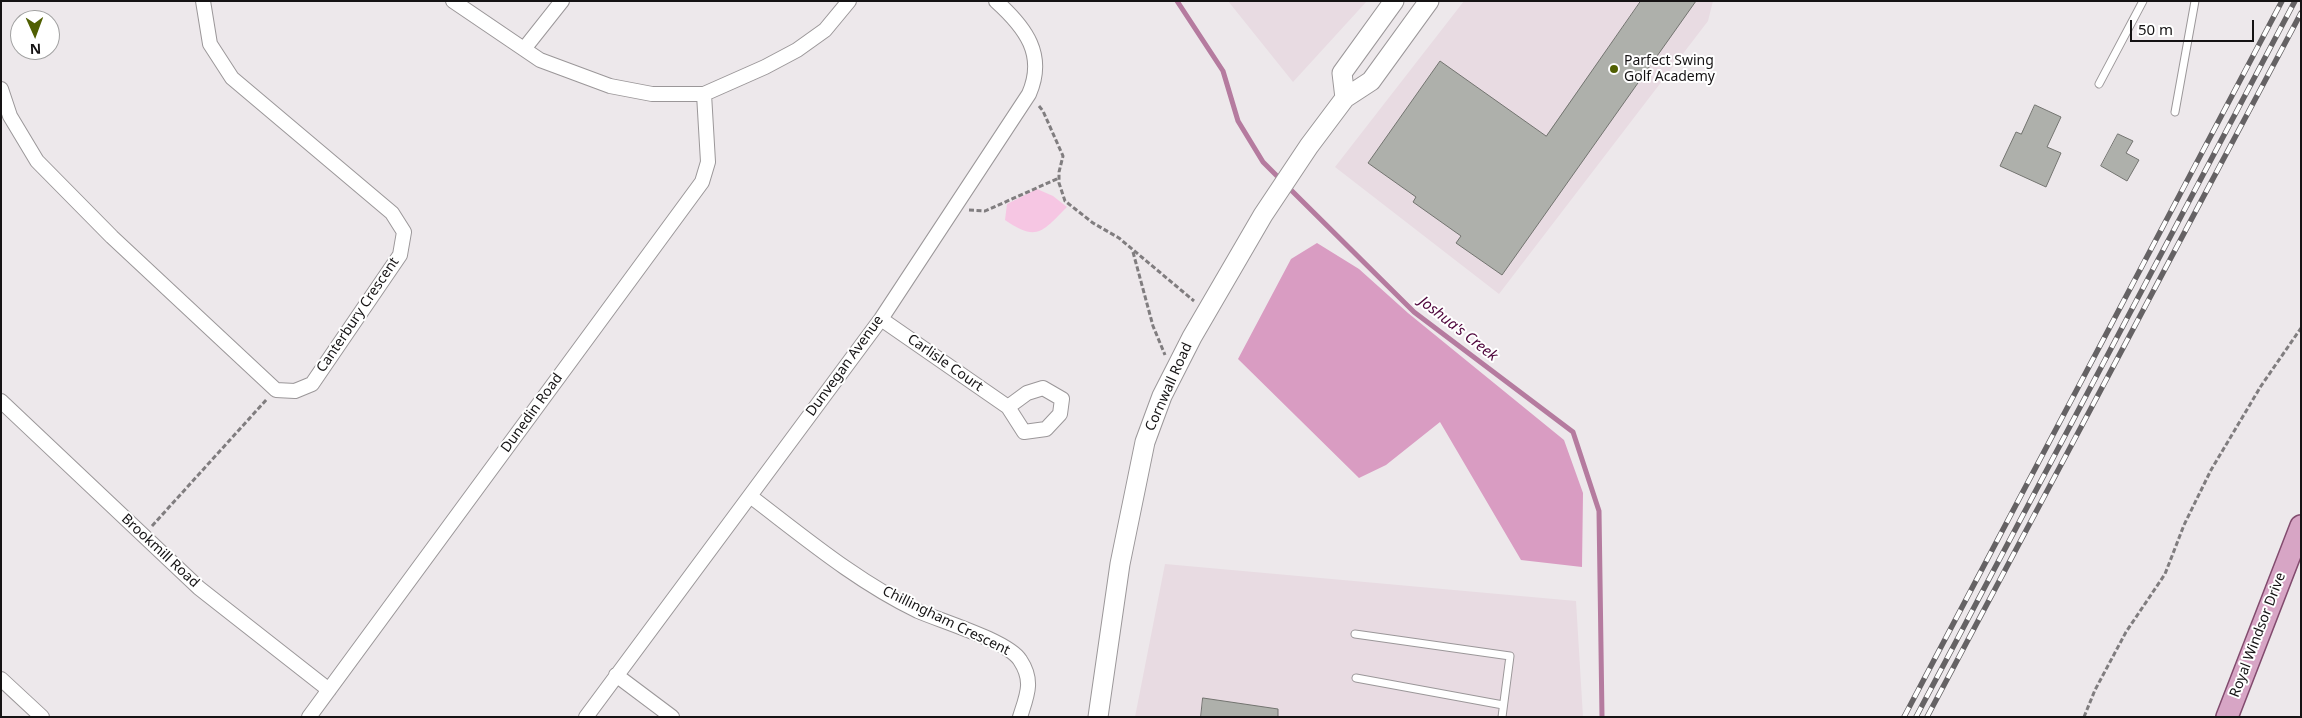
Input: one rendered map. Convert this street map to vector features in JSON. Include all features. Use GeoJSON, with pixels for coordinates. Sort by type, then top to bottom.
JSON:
{"type":"FeatureCollection","features":[{"type":"Feature","properties":{"kind":"main road"},"geometry":{"type":"LineString","coordinates":[[1345,98],[1342,73],[1394,1]]}},
{"type":"Feature","properties":{"kind":"main road","name":"Cornwall Road"},"geometry":{"type":"LineString","coordinates":[[1098,717],[1120,564],[1145,442],[1172,376],[1207,311],[1263,215],[1309,146],[1345,98],[1371,81],[1429,1]]}},
{"type":"Feature","properties":{"kind":"main road","name":"Royal Windsor Drive"},"geometry":{"type":"LineString","coordinates":[[2227,717],[2301,526]]}},
{"type":"Feature","properties":{"kind":"street","name":"Canterbury Crescent"},"geometry":{"type":"LineString","coordinates":[[203,1],[210,44],[232,78],[392,213],[404,232],[400,255],[312,384],[295,391],[276,390]]}},
{"type":"Feature","properties":{"kind":"street"},"geometry":{"type":"LineString","coordinates":[[453,1],[540,60],[610,86],[652,94],[704,94],[765,67],[797,50],[825,30],[849,1]]}},
{"type":"Feature","properties":{"kind":"street"},"geometry":{"type":"LineString","coordinates":[[524,49],[562,1]]}},
{"type":"Feature","properties":{"kind":"street","name":"Dunvegan Avenue"},"geometry":{"type":"LineString","coordinates":[[586,717],[881,319],[1029,94],[1035,79],[1036,62],[1033,47],[1011,14],[996,1]]}},
{"type":"Feature","properties":{"kind":"street"},"geometry":{"type":"LineString","coordinates":[[1,89],[10,116],[37,160],[112,236],[276,390]]}},
{"type":"Feature","properties":{"kind":"street","name":"Dunedin Road"},"geometry":{"type":"LineString","coordinates":[[309,717],[702,182],[708,162],[704,94]]}},
{"type":"Feature","properties":{"kind":"street","name":"Carlisle Court"},"geometry":{"type":"LineString","coordinates":[[881,319],[1008,407]]}},
{"type":"Feature","properties":{"kind":"street","name":"Brookmill Road"},"geometry":{"type":"LineString","coordinates":[[1,401],[199,588],[329,690]]}},
{"type":"Feature","properties":{"kind":"street","name":"Chillingham Crescent"},"geometry":{"type":"LineString","coordinates":[[750,496],[858,578],[918,610],[1000,645],[1019,658],[1030,685],[1020,717]]}},
{"type":"Feature","properties":{"kind":"street"},"geometry":{"type":"LineString","coordinates":[[616,675],[672,717]]}},
{"type":"Feature","properties":{"kind":"street"},"geometry":{"type":"LineString","coordinates":[[1,679],[42,717]]}},
{"type":"Feature","properties":{"kind":"lane"},"geometry":{"type":"LineString","coordinates":[[2099,84],[2143,1]]}},
{"type":"Feature","properties":{"kind":"lane"},"geometry":{"type":"LineString","coordinates":[[2175,112],[2194,1]]}},
{"type":"Feature","properties":{"kind":"lane"},"geometry":{"type":"LineString","coordinates":[[1355,634],[1510,656],[1502,717]]}},
{"type":"Feature","properties":{"kind":"lane"},"geometry":{"type":"LineString","coordinates":[[1356,678],[1503,705]]}},
{"type":"Feature","properties":{"kind":"path"},"geometry":{"type":"LineString","coordinates":[[1029,94],[1043,111],[1063,156],[1059,178],[1065,201],[1093,223],[1119,238],[1207,311]]}},
{"type":"Feature","properties":{"kind":"path"},"geometry":{"type":"LineString","coordinates":[[953,209],[985,211],[1059,178]]}},
{"type":"Feature","properties":{"kind":"path"},"geometry":{"type":"LineString","coordinates":[[1133,251],[1153,326],[1172,376]]}},
{"type":"Feature","properties":{"kind":"path"},"geometry":{"type":"LineString","coordinates":[[2084,717],[2095,690],[2126,632],[2165,574],[2184,525],[2211,470],[2261,386],[2301,328]]}},
{"type":"Feature","properties":{"kind":"path"},"geometry":{"type":"LineString","coordinates":[[144,536],[276,390]]}},
{"type":"Feature","properties":{"kind":"shaded area"},"geometry":{"type":"Polygon","coordinates":[[[1228,1],[1367,1],[1293,82],[1228,1]]]}},
{"type":"Feature","properties":{"kind":"shaded area"},"geometry":{"type":"Polygon","coordinates":[[[1464,1],[1713,1],[1708,21],[1499,294],[1335,167],[1464,1]]]}},
{"type":"Feature","properties":{"kind":"shaded area"},"geometry":{"type":"Polygon","coordinates":[[[1037,189],[1053,196],[1067,207],[1051,223],[1039,231],[1025,231],[1005,220],[1007,204],[1037,189]]]}},
{"type":"Feature","properties":{"kind":"shaded area"},"geometry":{"type":"Polygon","coordinates":[[[1317,243],[1359,269],[1408,313],[1564,440],[1583,493],[1582,567],[1521,560],[1440,422],[1386,465],[1359,478],[1238,359],[1291,259],[1317,243]]]}},
{"type":"Feature","properties":{"kind":"shaded area"},"geometry":{"type":"Polygon","coordinates":[[[1165,564],[1576,601],[1583,717],[1135,717],[1165,564]]]}},
{"type":"Feature","properties":{"kind":"building"},"geometry":{"type":"Polygon","coordinates":[[[1641,1],[1696,1],[1502,275],[1456,243],[1461,236],[1413,202],[1416,197],[1368,163],[1440,61],[1546,136],[1641,1]]]}},
{"type":"Feature","properties":{"kind":"building"},"geometry":{"type":"Polygon","coordinates":[[[2035,105],[2061,117],[2047,147],[2061,153],[2046,187],[2000,166],[2016,132],[2021,134],[2035,105]]]}},
{"type":"Feature","properties":{"kind":"building"},"geometry":{"type":"Polygon","coordinates":[[[2118,134],[2133,141],[2126,153],[2139,160],[2127,181],[2101,166],[2118,134]]]}},
{"type":"Feature","properties":{"kind":"building"},"geometry":{"type":"Polygon","coordinates":[[[1203,698],[1278,709],[1278,717],[1201,717],[1203,698]]]}},
{"type":"Feature","properties":{"kind":"waterway","name":"Joshua's Creek"},"geometry":{"type":"LineString","coordinates":[[1177,1],[1223,71],[1238,121],[1263,162],[1281,180]]}},
{"type":"Feature","properties":{"kind":"waterway","name":"Joshua's Creek"},"geometry":{"type":"LineString","coordinates":[[1287,186],[1414,312],[1573,432],[1599,511],[1602,717]]}},
{"type":"Feature","properties":{"kind":"railway"},"geometry":{"type":"LineString","coordinates":[[1904,717],[2282,1]]}},
{"type":"Feature","properties":{"kind":"railway"},"geometry":{"type":"LineString","coordinates":[[1916,717],[2295,1]]}},
{"type":"Feature","properties":{"kind":"railway"},"geometry":{"type":"LineString","coordinates":[[1927,717],[2301,13]]}},
{"type":"Feature","properties":{"kind":"place","name":"Parfect Swing Golf Academy"},"geometry":{"type":"Point","coordinates":[1614,69]}}]}
